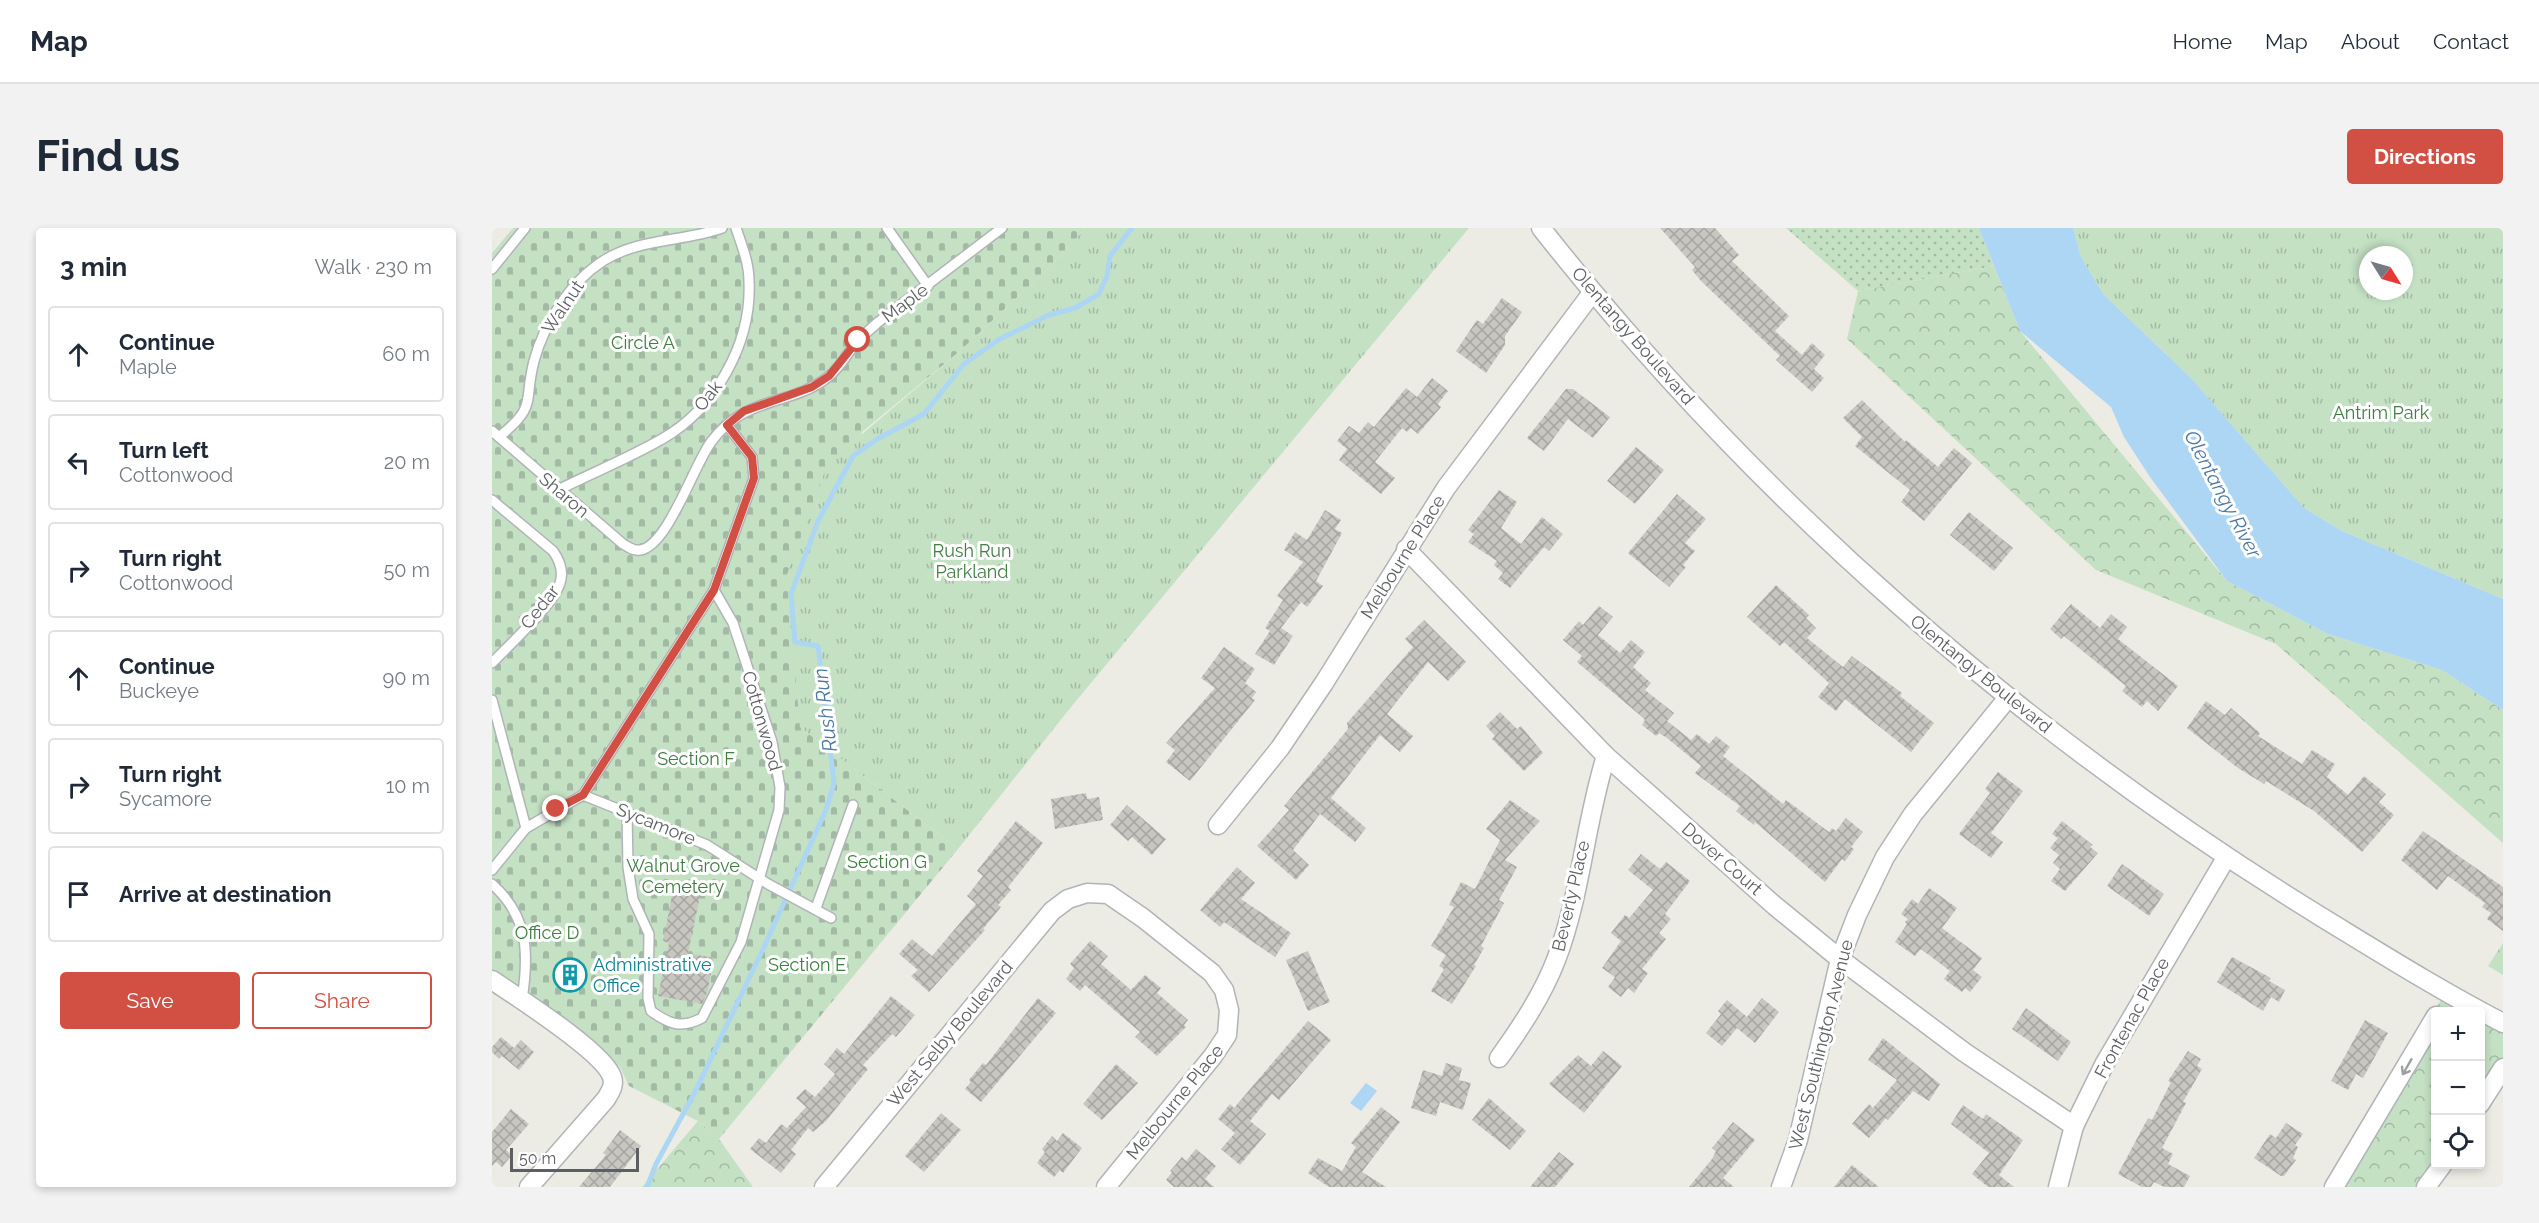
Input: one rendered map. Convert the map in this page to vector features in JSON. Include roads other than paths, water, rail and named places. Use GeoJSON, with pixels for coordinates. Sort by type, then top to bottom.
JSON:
{"type":"FeatureCollection","features":[{"type":"Feature","properties":{"kind":"street","name":"Olentangy Boulevard"},"geometry":{"type":"LineString","coordinates":[[1541,228],[1592,292],[1740,454],[1805,519],[1918,624],[2007,699],[2114,780],[2226,858],[2445,992],[2503,1023]]}},
{"type":"Feature","properties":{"kind":"street","name":"Melbourne Place"},"geometry":{"type":"LineString","coordinates":[[1218,825],[1280,748],[1406,549],[1497,417],[1592,292]]}},
{"type":"Feature","properties":{"kind":"street","name":"Dover Court"},"geometry":{"type":"LineString","coordinates":[[1406,549],[1605,756],[1775,906],[1840,959],[1964,1052],[2074,1126]]}},
{"type":"Feature","properties":{"kind":"street","name":"West Southington Avenue"},"geometry":{"type":"LineString","coordinates":[[1781,1187],[1798,1140],[1840,959],[1857,915],[1885,857],[1913,814],[2007,699]]}},
{"type":"Feature","properties":{"kind":"street","name":"Beverly Place"},"geometry":{"type":"LineString","coordinates":[[1498,1058],[1541,994],[1556,960],[1569,918],[1593,796],[1605,756]]}},
{"type":"Feature","properties":{"kind":"street","name":"Frontenac Place"},"geometry":{"type":"LineString","coordinates":[[2058,1187],[2074,1126],[2122,1033],[2226,858]]}},
{"type":"Feature","properties":{"kind":"street","name":"West Selby Boulevard"},"geometry":{"type":"LineString","coordinates":[[824,1187],[1052,911],[1068,899],[1087,893],[1108,894],[1143,918],[1212,974],[1224,990],[1229,1010]]}},
{"type":"Feature","properties":{"kind":"street"},"geometry":{"type":"LineString","coordinates":[[492,980],[592,1053],[612,1077],[613,1087],[606,1099],[529,1187]]}},
{"type":"Feature","properties":{"kind":"street"},"geometry":{"type":"LineString","coordinates":[[2439,1007],[2445,992]]}},
{"type":"Feature","properties":{"kind":"street","name":"Melbourne Place"},"geometry":{"type":"LineString","coordinates":[[1106,1187],[1213,1056],[1227,1035],[1229,1010]]}},
{"type":"Feature","properties":{"kind":"street"},"geometry":{"type":"LineString","coordinates":[[2334,1187],[2375,1122],[2431,1025]]}},
{"type":"Feature","properties":{"kind":"street"},"geometry":{"type":"LineString","coordinates":[[2485,1097],[2503,1068]]}},
{"type":"Feature","properties":{"kind":"street"},"geometry":{"type":"LineString","coordinates":[[2426,1187],[2439,1169]]}},
{"type":"Feature","properties":{"kind":"lane"},"geometry":{"type":"LineString","coordinates":[[492,269],[525,228]]}},
{"type":"Feature","properties":{"kind":"lane","name":"Walnut"},"geometry":{"type":"LineString","coordinates":[[496,434],[519,421],[526,411],[533,364],[540,341],[552,319],[588,272],[604,261],[641,244],[722,228]]}},
{"type":"Feature","properties":{"kind":"lane","name":"Oak"},"geometry":{"type":"LineString","coordinates":[[558,490],[662,439],[702,407],[719,384],[737,350],[748,304],[747,260],[736,228]]}},
{"type":"Feature","properties":{"kind":"lane"},"geometry":{"type":"LineString","coordinates":[[887,228],[928,286]]}},
{"type":"Feature","properties":{"kind":"lane","name":"Maple"},"geometry":{"type":"LineString","coordinates":[[641,550],[654,544],[664,531],[700,459],[712,440],[727,425],[744,411],[812,387],[829,376],[858,340],[1002,228]]}},
{"type":"Feature","properties":{"kind":"lane"},"geometry":{"type":"LineString","coordinates":[[492,870],[526,828],[583,795],[714,590],[754,478],[752,457],[727,425]]}},
{"type":"Feature","properties":{"kind":"lane","name":"Sharon"},"geometry":{"type":"LineString","coordinates":[[496,434],[623,544],[633,550],[641,550]]}},
{"type":"Feature","properties":{"kind":"lane","name":"Cedar"},"geometry":{"type":"LineString","coordinates":[[492,500],[553,551],[560,561],[561,572],[560,585],[546,605],[492,663]]}},
{"type":"Feature","properties":{"kind":"lane","name":"Cottonwood"},"geometry":{"type":"LineString","coordinates":[[627,812],[628,867],[633,899],[649,934],[648,998],[651,1011],[665,1021],[679,1026],[702,1018],[741,942],[778,810],[778,763],[733,623],[714,590]]}},
{"type":"Feature","properties":{"kind":"lane"},"geometry":{"type":"LineString","coordinates":[[492,700],[526,828]]}},
{"type":"Feature","properties":{"kind":"lane","name":"Sycamore"},"geometry":{"type":"LineString","coordinates":[[583,795],[707,845],[831,918]]}},
{"type":"Feature","properties":{"kind":"lane"},"geometry":{"type":"LineString","coordinates":[[816,908],[853,805]]}},
{"type":"Feature","properties":{"kind":"lane"},"geometry":{"type":"LineString","coordinates":[[492,885],[504,895],[518,918],[525,939],[527,954],[522,1001]]}},
{"type":"Feature","properties":{"kind":"water","name":"Olentangy River"},"geometry":{"type":"Polygon","coordinates":[[[1979,228],[2073,228],[2081,257],[2104,295],[2190,377],[2304,508],[2342,531],[2503,599],[2503,710],[2442,670],[2328,634],[2227,581],[2150,477],[2124,437],[2111,407],[2020,331],[1979,228]]]}},
{"type":"Feature","properties":{"kind":"water"},"geometry":{"type":"Polygon","coordinates":[[[1366,1083],[1377,1091],[1361,1111],[1350,1103],[1366,1083]]]}},
{"type":"Feature","properties":{"kind":"waterway","name":"Rush Run"},"geometry":{"type":"LineString","coordinates":[[647,1187],[656,1164],[695,1092],[764,947],[826,810],[834,783],[818,646],[795,642],[791,594],[818,521],[853,456],[879,438],[924,414],[964,364],[998,340],[1049,315],[1075,308],[1099,294],[1107,276],[1110,256],[1132,228]]}},
{"type":"Feature","properties":{"kind":"place","name":"Administrative Office"},"geometry":{"type":"Point","coordinates":[570,975]}},
{"type":"Feature","properties":{"kind":"park label","name":"Circle A"},"geometry":{"type":"Point","coordinates":[643,343]}},
{"type":"Feature","properties":{"kind":"park label","name":"Antrim Park"},"geometry":{"type":"Point","coordinates":[2381,413]}},
{"type":"Feature","properties":{"kind":"park label","name":"Rush Run Parkland"},"geometry":{"type":"Point","coordinates":[972,561]}},
{"type":"Feature","properties":{"kind":"park label","name":"Section F"},"geometry":{"type":"Point","coordinates":[696,759]}},
{"type":"Feature","properties":{"kind":"park label","name":"Section G"},"geometry":{"type":"Point","coordinates":[887,862]}},
{"type":"Feature","properties":{"kind":"park label","name":"Walnut Grove Cemetery"},"geometry":{"type":"Point","coordinates":[683,876]}},
{"type":"Feature","properties":{"kind":"park label","name":"Office D"},"geometry":{"type":"Point","coordinates":[547,933]}},
{"type":"Feature","properties":{"kind":"park label","name":"Section E"},"geometry":{"type":"Point","coordinates":[807,965]}}]}
